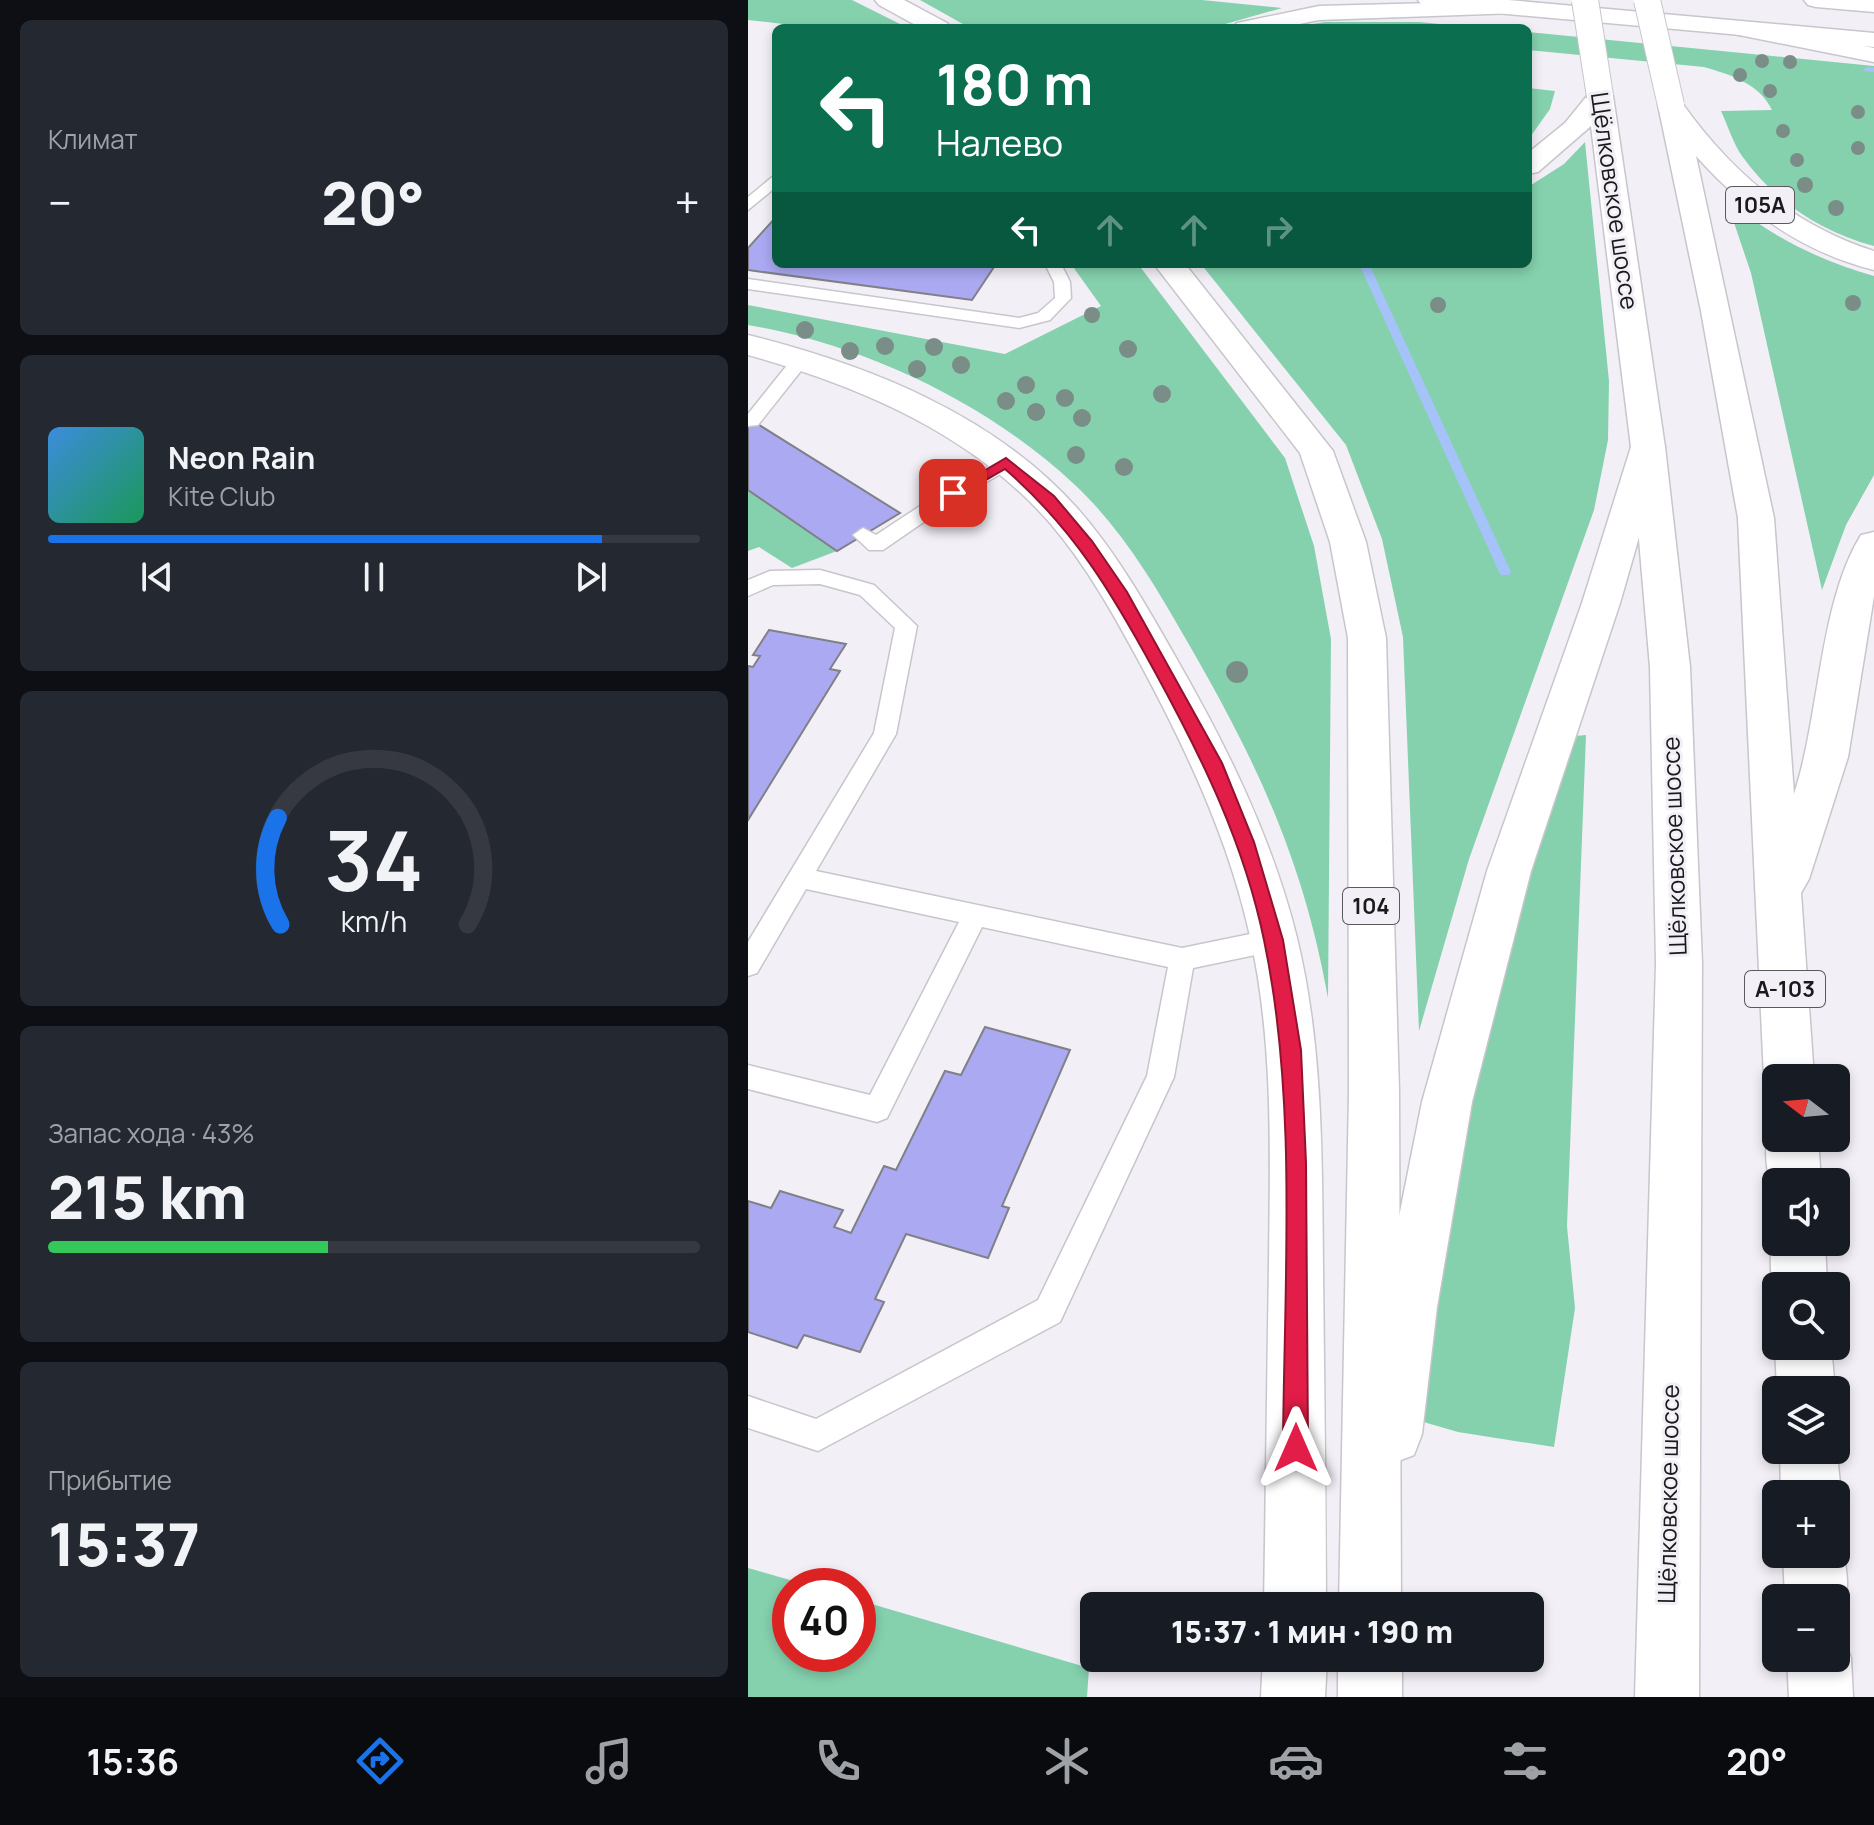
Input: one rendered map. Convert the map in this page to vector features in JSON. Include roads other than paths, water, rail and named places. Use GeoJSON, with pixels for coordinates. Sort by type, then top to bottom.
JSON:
{"type":"FeatureCollection","features":[{"type":"Feature","properties":{"kind":"main road"},"geometry":{"type":"LineString","coordinates":[[887,0],[932,24]]}},
{"type":"Feature","properties":{"kind":"main road"},"geometry":{"type":"LineString","coordinates":[[1430,0],[1874,40]]}},
{"type":"Feature","properties":{"kind":"main road","name":"Щёлковское шоссе"},"geometry":{"type":"LineString","coordinates":[[1585,0],[1648,447],[1670,667],[1679,963],[1667,1697]]}},
{"type":"Feature","properties":{"kind":"main road"},"geometry":{"type":"LineString","coordinates":[[1647,0],[1716,311],[1756,518],[1780,901]]}},
{"type":"Feature","properties":{"kind":"main road"},"geometry":{"type":"LineString","coordinates":[[1816,0],[1874,5]]}},
{"type":"Feature","properties":{"kind":"main road"},"geometry":{"type":"LineString","coordinates":[[1265,24],[1319,13],[1515,8]]}},
{"type":"Feature","properties":{"kind":"main road"},"geometry":{"type":"LineString","coordinates":[[1735,27],[1874,55]]}},
{"type":"Feature","properties":{"kind":"main road"},"geometry":{"type":"LineString","coordinates":[[1532,163],[1574,129],[1600,98]]}},
{"type":"Feature","properties":{"kind":"main road","name":"105A"},"geometry":{"type":"LineString","coordinates":[[1672,108],[1710,158],[1774,217],[1811,238],[1874,261]]}},
{"type":"Feature","properties":{"kind":"main road","name":"104"},"geometry":{"type":"LineString","coordinates":[[1172,268],[1316,451],[1348,542],[1367,638],[1374,1091],[1371,1592]]}},
{"type":"Feature","properties":{"kind":"main road"},"geometry":{"type":"LineString","coordinates":[[748,345],[802,358],[899,397],[948,424],[1006,463],[1049,499],[1087,545],[1144,635],[1213,763],[1245,842],[1274,940],[1291,1050],[1296,1163],[1295,1592]]}},
{"type":"Feature","properties":{"kind":"main road"},"geometry":{"type":"LineString","coordinates":[[1373,1592],[1409,1307],[1447,1102],[1509,871],[1601,603],[1648,447]]}},
{"type":"Feature","properties":{"kind":"main road"},"geometry":{"type":"LineString","coordinates":[[1780,901],[1827,757],[1854,599],[1874,544]]}},
{"type":"Feature","properties":{"kind":"main road","name":"А-103"},"geometry":{"type":"LineString","coordinates":[[1780,901],[1788,1064]]}},
{"type":"Feature","properties":{"kind":"main road"},"geometry":{"type":"LineString","coordinates":[[1293,1697],[1294,1672]]}},
{"type":"Feature","properties":{"kind":"main road"},"geometry":{"type":"LineString","coordinates":[[1370,1672],[1370,1697]]}},
{"type":"Feature","properties":{"kind":"main road"},"geometry":{"type":"LineString","coordinates":[[1820,1672],[1821,1697]]}},
{"type":"Feature","properties":{"kind":"lane"},"geometry":{"type":"LineString","coordinates":[[748,205],[772,183]]}},
{"type":"Feature","properties":{"kind":"lane"},"geometry":{"type":"LineString","coordinates":[[748,284],[1019,323],[1033,322],[1053,313],[1063,298],[1062,282],[1055,268]]}},
{"type":"Feature","properties":{"kind":"lane"},"geometry":{"type":"LineString","coordinates":[[752,421],[802,358]]}},
{"type":"Feature","properties":{"kind":"lane"},"geometry":{"type":"LineString","coordinates":[[863,535],[876,545],[953,493],[1006,463]]}},
{"type":"Feature","properties":{"kind":"lane"},"geometry":{"type":"LineString","coordinates":[[748,589],[770,578],[820,577],[867,590],[906,626],[885,734],[748,965]]}},
{"type":"Feature","properties":{"kind":"lane"},"geometry":{"type":"LineString","coordinates":[[801,878],[1182,959],[1274,940]]}},
{"type":"Feature","properties":{"kind":"lane"},"geometry":{"type":"LineString","coordinates":[[748,1077],[877,1109],[975,915]]}},
{"type":"Feature","properties":{"kind":"lane"},"geometry":{"type":"LineString","coordinates":[[748,1412],[818,1435],[1049,1311],[1160,1077],[1182,959]]}},
{"type":"Feature","properties":{"kind":"waterway"},"geometry":{"type":"LineString","coordinates":[[1868,69],[1874,70]]}},
{"type":"Feature","properties":{"kind":"waterway"},"geometry":{"type":"LineString","coordinates":[[1366,268],[1505,572]]}}]}
